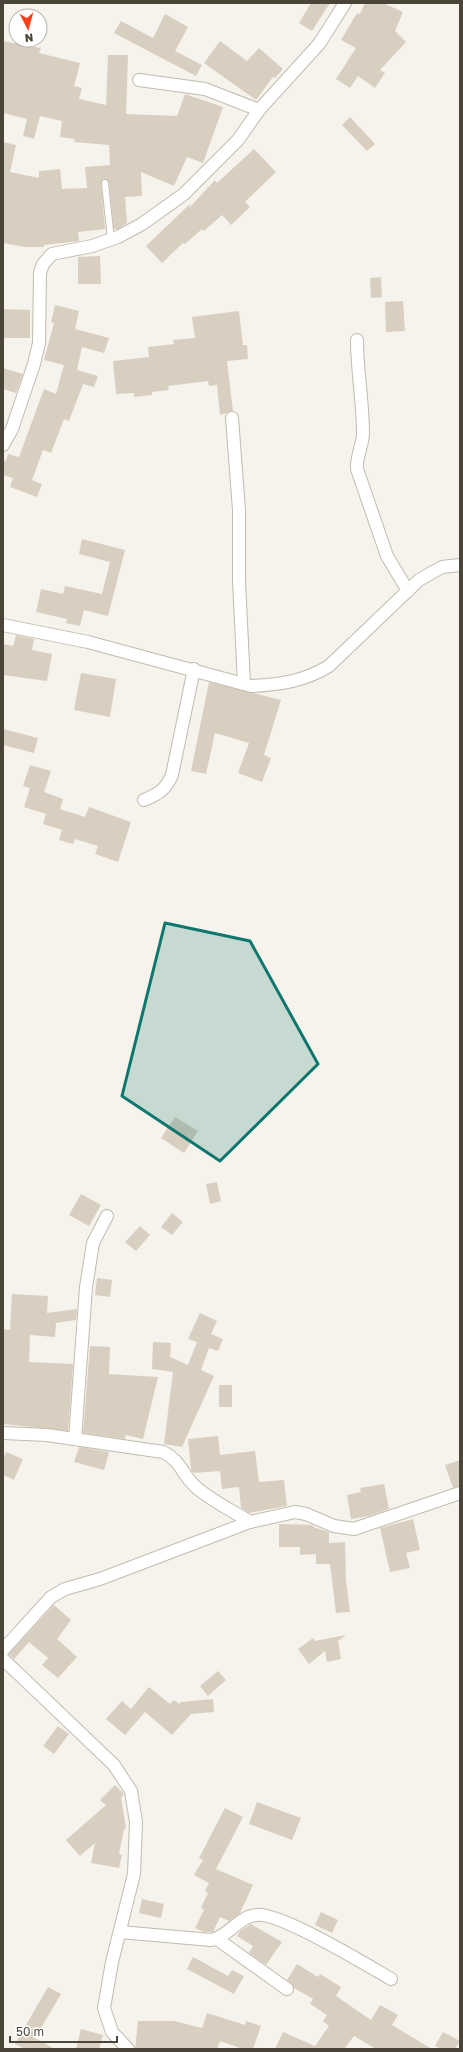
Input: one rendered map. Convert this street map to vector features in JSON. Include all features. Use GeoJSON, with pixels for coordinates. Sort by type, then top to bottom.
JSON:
{"type":"FeatureCollection","features":[{"type":"Feature","properties":{"kind":"street"},"geometry":{"type":"LineString","coordinates":[[3,445],[12,430],[34,364],[39,343],[40,273],[42,264],[52,254],[92,246],[111,240],[142,224],[184,194],[238,140],[259,110],[319,44],[345,3]]}},
{"type":"Feature","properties":{"kind":"street"},"geometry":{"type":"LineString","coordinates":[[138,80],[205,89],[259,110]]}},
{"type":"Feature","properties":{"kind":"street"},"geometry":{"type":"LineString","coordinates":[[357,340],[357,370],[363,434],[356,461],[357,469],[387,556],[408,591]]}},
{"type":"Feature","properties":{"kind":"street"},"geometry":{"type":"LineString","coordinates":[[232,418],[239,515],[239,581],[244,684]]}},
{"type":"Feature","properties":{"kind":"street"},"geometry":{"type":"LineString","coordinates":[[3,626],[88,642],[194,669],[251,686],[275,685],[314,675],[329,666],[419,580],[442,567],[460,565]]}},
{"type":"Feature","properties":{"kind":"street"},"geometry":{"type":"LineString","coordinates":[[144,800],[162,791],[168,786],[172,775],[194,669]]}},
{"type":"Feature","properties":{"kind":"street"},"geometry":{"type":"LineString","coordinates":[[75,1439],[86,1287],[93,1243],[106,1216]]}},
{"type":"Feature","properties":{"kind":"street"},"geometry":{"type":"LineString","coordinates":[[3,1433],[75,1439],[163,1452],[173,1457],[189,1481],[198,1490],[250,1522]]}},
{"type":"Feature","properties":{"kind":"street"},"geometry":{"type":"LineString","coordinates":[[3,1650],[51,1597],[66,1589],[100,1579],[250,1522],[295,1512],[306,1514],[334,1526],[354,1528],[460,1493]]}},
{"type":"Feature","properties":{"kind":"street"},"geometry":{"type":"LineString","coordinates":[[3,1659],[114,1765],[131,1791],[136,1822],[134,1874],[123,1933],[104,2008],[112,2032],[128,2049]]}},
{"type":"Feature","properties":{"kind":"street"},"geometry":{"type":"LineString","coordinates":[[123,1933],[181,1936],[211,1940],[217,1939],[247,1918],[257,1915],[266,1915],[292,1925],[391,1979]]}},
{"type":"Feature","properties":{"kind":"street"},"geometry":{"type":"LineString","coordinates":[[217,1939],[287,1989]]}},
{"type":"Feature","properties":{"kind":"lane"},"geometry":{"type":"LineString","coordinates":[[105,183],[111,240]]}},
{"type":"Feature","properties":{"kind":"highlighted area"},"geometry":{"type":"Polygon","coordinates":[[[165,923],[250,941],[318,1064],[220,1161],[122,1096],[165,923]]]}},
{"type":"Feature","properties":{"kind":"building"},"geometry":{"type":"Polygon","coordinates":[[[311,3],[330,3],[312,31],[299,23],[311,3]]]}},
{"type":"Feature","properties":{"kind":"building"},"geometry":{"type":"Polygon","coordinates":[[[365,3],[383,3],[403,12],[395,31],[406,42],[380,70],[385,73],[375,88],[358,76],[350,88],[336,79],[356,48],[341,40],[357,13],[360,14],[365,3]]]}},
{"type":"Feature","properties":{"kind":"building"},"geometry":{"type":"Polygon","coordinates":[[[165,14],[188,27],[175,51],[202,65],[196,76],[114,33],[121,21],[153,38],[165,14]]]}},
{"type":"Feature","properties":{"kind":"building"},"geometry":{"type":"Polygon","coordinates":[[[3,41],[8,42],[8,48],[41,48],[39,53],[80,63],[74,86],[82,88],[79,99],[106,105],[108,55],[128,55],[126,114],[177,116],[185,94],[223,107],[203,163],[187,157],[174,186],[141,172],[142,196],[125,197],[127,223],[118,229],[114,229],[109,182],[104,179],[101,183],[105,229],[78,232],[79,241],[44,245],[44,247],[24,247],[3,243],[3,142],[16,145],[10,172],[39,178],[39,171],[60,169],[62,189],[87,188],[85,167],[110,165],[109,145],[74,142],[75,139],[60,137],[62,121],[40,116],[34,139],[23,136],[27,119],[3,113],[3,41]]]}},
{"type":"Feature","properties":{"kind":"building"},"geometry":{"type":"Polygon","coordinates":[[[220,41],[247,61],[259,48],[283,69],[275,78],[273,77],[256,100],[204,63],[220,41]]]}},
{"type":"Feature","properties":{"kind":"building"},"geometry":{"type":"Polygon","coordinates":[[[350,117],[375,144],[367,151],[342,125],[350,117]]]}},
{"type":"Feature","properties":{"kind":"building"},"geometry":{"type":"Polygon","coordinates":[[[254,149],[276,172],[245,202],[250,207],[231,225],[222,215],[204,231],[202,229],[185,244],[183,243],[162,263],[146,246],[191,203],[189,208],[215,180],[217,183],[254,149]]]}},
{"type":"Feature","properties":{"kind":"building"},"geometry":{"type":"Polygon","coordinates":[[[100,256],[101,284],[78,284],[78,257],[100,256]]]}},
{"type":"Feature","properties":{"kind":"building"},"geometry":{"type":"Polygon","coordinates":[[[381,277],[382,297],[371,298],[370,278],[381,277]]]}},
{"type":"Feature","properties":{"kind":"building"},"geometry":{"type":"Polygon","coordinates":[[[403,301],[405,331],[386,332],[385,302],[403,301]]]}},
{"type":"Feature","properties":{"kind":"building"},"geometry":{"type":"Polygon","coordinates":[[[55,305],[79,311],[75,329],[109,338],[104,353],[82,347],[77,370],[98,376],[94,387],[83,384],[69,421],[64,419],[51,453],[43,450],[32,480],[42,484],[37,497],[10,487],[13,478],[3,475],[3,460],[6,461],[8,454],[19,457],[44,389],[56,394],[64,365],[44,360],[54,323],[51,322],[55,305]]]}},
{"type":"Feature","properties":{"kind":"building"},"geometry":{"type":"Polygon","coordinates":[[[4,309],[30,310],[30,338],[3,338],[4,309]]]}},
{"type":"Feature","properties":{"kind":"building"},"geometry":{"type":"Polygon","coordinates":[[[239,311],[243,345],[247,345],[248,359],[227,361],[233,411],[220,415],[217,385],[209,386],[208,381],[168,386],[169,390],[152,392],[152,395],[134,397],[134,393],[116,394],[113,361],[149,357],[148,347],[174,344],[173,340],[195,338],[192,317],[239,311]]]}},
{"type":"Feature","properties":{"kind":"building"},"geometry":{"type":"Polygon","coordinates":[[[3,368],[23,374],[16,393],[3,389],[3,368]]]}},
{"type":"Feature","properties":{"kind":"building"},"geometry":{"type":"Polygon","coordinates":[[[82,539],[125,550],[108,616],[84,610],[80,626],[66,623],[67,619],[36,612],[41,589],[63,594],[65,586],[102,594],[110,562],[79,554],[82,539]]]}},
{"type":"Feature","properties":{"kind":"building"},"geometry":{"type":"Polygon","coordinates":[[[16,635],[34,639],[32,650],[52,654],[47,681],[3,675],[3,644],[13,646],[16,635]]]}},
{"type":"Feature","properties":{"kind":"building"},"geometry":{"type":"Polygon","coordinates":[[[81,673],[116,679],[110,717],[74,710],[81,673]]]}},
{"type":"Feature","properties":{"kind":"building"},"geometry":{"type":"Polygon","coordinates":[[[209,682],[281,700],[264,755],[271,758],[262,782],[238,773],[249,743],[215,733],[206,774],[191,771],[209,682]]]}},
{"type":"Feature","properties":{"kind":"building"},"geometry":{"type":"Polygon","coordinates":[[[3,729],[38,738],[34,753],[3,745],[3,729]]]}},
{"type":"Feature","properties":{"kind":"building"},"geometry":{"type":"Polygon","coordinates":[[[30,765],[51,771],[44,792],[63,799],[60,809],[85,817],[89,807],[131,822],[118,862],[95,854],[98,846],[75,839],[73,844],[59,840],[62,830],[43,824],[46,814],[24,807],[30,788],[23,786],[30,765]]]}},
{"type":"Feature","properties":{"kind":"building"},"geometry":{"type":"Polygon","coordinates":[[[175,1117],[198,1131],[184,1153],[161,1138],[175,1117]]]}},
{"type":"Feature","properties":{"kind":"building"},"geometry":{"type":"Polygon","coordinates":[[[217,1182],[221,1201],[210,1204],[206,1184],[217,1182]]]}},
{"type":"Feature","properties":{"kind":"building"},"geometry":{"type":"Polygon","coordinates":[[[81,1194],[101,1205],[89,1226],[69,1215],[81,1194]]]}},
{"type":"Feature","properties":{"kind":"building"},"geometry":{"type":"Polygon","coordinates":[[[172,1213],[183,1222],[172,1235],[161,1227],[172,1213]]]}},
{"type":"Feature","properties":{"kind":"building"},"geometry":{"type":"Polygon","coordinates":[[[140,1226],[150,1235],[136,1251],[125,1242],[140,1226]]]}},
{"type":"Feature","properties":{"kind":"building"},"geometry":{"type":"Polygon","coordinates":[[[97,1278],[112,1280],[110,1297],[95,1295],[97,1278]]]}},
{"type":"Feature","properties":{"kind":"building"},"geometry":{"type":"Polygon","coordinates":[[[12,1294],[48,1296],[47,1313],[77,1309],[76,1320],[56,1323],[55,1337],[30,1335],[29,1362],[73,1364],[68,1431],[3,1424],[3,1329],[10,1330],[12,1294]]]}},
{"type":"Feature","properties":{"kind":"building"},"geometry":{"type":"Polygon","coordinates":[[[200,1313],[217,1321],[211,1334],[223,1339],[218,1351],[209,1348],[201,1370],[214,1376],[182,1447],[164,1444],[173,1372],[152,1369],[153,1342],[171,1343],[170,1357],[188,1365],[197,1342],[188,1339],[200,1313]]]}},
{"type":"Feature","properties":{"kind":"building"},"geometry":{"type":"Polygon","coordinates":[[[90,1346],[110,1347],[109,1374],[158,1377],[143,1439],[126,1435],[125,1439],[83,1433],[90,1346]]]}},
{"type":"Feature","properties":{"kind":"building"},"geometry":{"type":"Polygon","coordinates":[[[219,1385],[232,1385],[232,1407],[219,1407],[219,1385]]]}},
{"type":"Feature","properties":{"kind":"building"},"geometry":{"type":"Polygon","coordinates":[[[218,1436],[220,1455],[255,1451],[259,1482],[284,1480],[287,1506],[249,1513],[241,1508],[239,1487],[222,1489],[220,1471],[194,1473],[191,1470],[188,1439],[218,1436]]]}},
{"type":"Feature","properties":{"kind":"building"},"geometry":{"type":"Polygon","coordinates":[[[79,1447],[109,1452],[104,1470],[74,1462],[79,1447]]]}},
{"type":"Feature","properties":{"kind":"building"},"geometry":{"type":"Polygon","coordinates":[[[6,1452],[23,1459],[14,1480],[3,1475],[3,1459],[6,1452]]]}},
{"type":"Feature","properties":{"kind":"building"},"geometry":{"type":"Polygon","coordinates":[[[460,1460],[460,1486],[453,1488],[445,1465],[460,1460]]]}},
{"type":"Feature","properties":{"kind":"building"},"geometry":{"type":"Polygon","coordinates":[[[384,1484],[389,1509],[369,1516],[351,1519],[347,1495],[361,1492],[360,1488],[384,1484]]]}},
{"type":"Feature","properties":{"kind":"building"},"geometry":{"type":"Polygon","coordinates":[[[413,1519],[420,1550],[406,1553],[410,1568],[390,1572],[380,1528],[413,1519]]]}},
{"type":"Feature","properties":{"kind":"building"},"geometry":{"type":"Polygon","coordinates":[[[279,1524],[313,1525],[313,1527],[329,1532],[329,1543],[345,1542],[346,1580],[350,1612],[336,1613],[330,1564],[316,1564],[316,1554],[300,1555],[300,1547],[279,1547],[279,1524]]]}},
{"type":"Feature","properties":{"kind":"building"},"geometry":{"type":"Polygon","coordinates":[[[54,1605],[71,1620],[57,1639],[77,1657],[58,1678],[42,1665],[48,1658],[29,1642],[14,1659],[9,1654],[54,1605]]]}},
{"type":"Feature","properties":{"kind":"building"},"geometry":{"type":"Polygon","coordinates":[[[346,1635],[338,1641],[341,1659],[327,1662],[325,1651],[309,1664],[298,1649],[313,1638],[315,1641],[346,1635]]]}},
{"type":"Feature","properties":{"kind":"building"},"geometry":{"type":"Polygon","coordinates":[[[218,1671],[226,1680],[208,1696],[200,1686],[218,1671]]]}},
{"type":"Feature","properties":{"kind":"building"},"geometry":{"type":"Polygon","coordinates":[[[149,1687],[170,1704],[174,1700],[179,1704],[181,1702],[213,1699],[214,1712],[191,1714],[172,1735],[145,1712],[125,1735],[106,1719],[122,1701],[131,1709],[149,1687]]]}},
{"type":"Feature","properties":{"kind":"building"},"geometry":{"type":"Polygon","coordinates":[[[58,1726],[69,1734],[54,1754],[43,1746],[58,1726]]]}},
{"type":"Feature","properties":{"kind":"building"},"geometry":{"type":"Polygon","coordinates":[[[115,1785],[124,1794],[121,1798],[126,1828],[124,1829],[119,1854],[122,1855],[119,1868],[91,1863],[95,1843],[80,1856],[66,1840],[106,1805],[100,1800],[115,1785]]]}},
{"type":"Feature","properties":{"kind":"building"},"geometry":{"type":"Polygon","coordinates":[[[257,1802],[301,1818],[292,1840],[249,1824],[257,1802]]]}},
{"type":"Feature","properties":{"kind":"building"},"geometry":{"type":"Polygon","coordinates":[[[225,1808],[243,1817],[216,1869],[253,1885],[240,1913],[229,1921],[220,1917],[213,1932],[204,1932],[195,1928],[204,1910],[201,1908],[208,1893],[205,1891],[209,1883],[194,1875],[203,1860],[199,1858],[225,1808]]]}},
{"type":"Feature","properties":{"kind":"building"},"geometry":{"type":"Polygon","coordinates":[[[142,1899],[164,1904],[161,1918],[139,1913],[142,1899]]]}},
{"type":"Feature","properties":{"kind":"building"},"geometry":{"type":"Polygon","coordinates":[[[321,1912],[338,1920],[332,1933],[315,1925],[321,1912]]]}},
{"type":"Feature","properties":{"kind":"building"},"geometry":{"type":"Polygon","coordinates":[[[251,1924],[282,1942],[266,1965],[249,1953],[253,1946],[237,1936],[240,1931],[251,1924]]]}},
{"type":"Feature","properties":{"kind":"building"},"geometry":{"type":"Polygon","coordinates":[[[193,1957],[228,1976],[232,1970],[244,1976],[234,1994],[187,1969],[193,1957]]]}},
{"type":"Feature","properties":{"kind":"building"},"geometry":{"type":"Polygon","coordinates":[[[297,1964],[318,1977],[320,1974],[341,1987],[336,1996],[371,2020],[380,2005],[398,2015],[392,2025],[432,2049],[376,2049],[354,2036],[344,2049],[275,2049],[283,2032],[315,2046],[329,2026],[323,2021],[327,2015],[310,2004],[313,1999],[294,1988],[287,1980],[297,1964]]]}},
{"type":"Feature","properties":{"kind":"building"},"geometry":{"type":"Polygon","coordinates":[[[48,1987],[61,1994],[35,2038],[55,2049],[25,2049],[15,2044],[48,1987]]]}},
{"type":"Feature","properties":{"kind":"building"},"geometry":{"type":"Polygon","coordinates":[[[207,2013],[245,2025],[246,2021],[261,2026],[253,2049],[243,2049],[220,2041],[217,2049],[135,2049],[138,2021],[174,2021],[202,2028],[207,2013]]]}},
{"type":"Feature","properties":{"kind":"building"},"geometry":{"type":"Polygon","coordinates":[[[81,2029],[103,2035],[99,2049],[76,2049],[81,2029]]]}},
{"type":"Feature","properties":{"kind":"building"},"geometry":{"type":"Polygon","coordinates":[[[443,2032],[460,2041],[455,2049],[442,2049],[435,2046],[443,2032]]]}}]}
